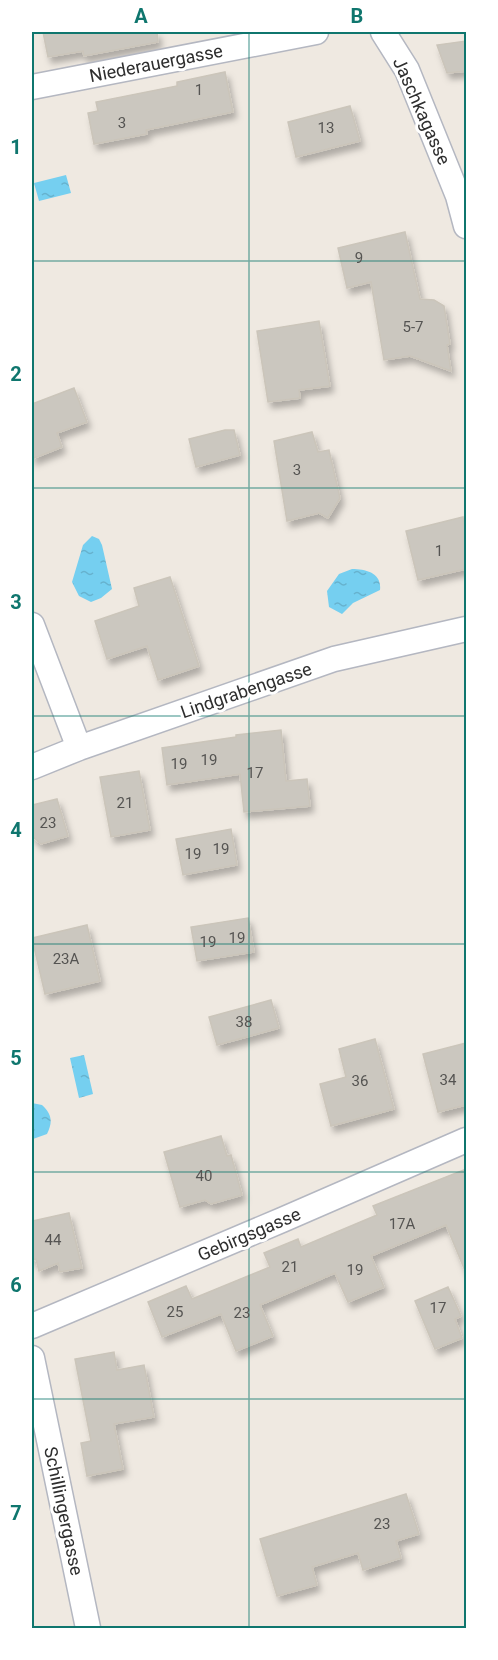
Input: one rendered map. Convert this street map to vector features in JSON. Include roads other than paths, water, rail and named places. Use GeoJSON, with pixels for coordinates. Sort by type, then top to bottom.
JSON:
{"type":"FeatureCollection","features":[{"type":"Feature","properties":{"kind":"street","name":"Niederauergasse"},"geometry":{"type":"LineString","coordinates":[[32,87],[316,32]]}},
{"type":"Feature","properties":{"kind":"street","name":"Jaschkagasse"},"geometry":{"type":"LineString","coordinates":[[383,32],[407,70],[458,196],[466,226]]}},
{"type":"Feature","properties":{"kind":"street"},"geometry":{"type":"LineString","coordinates":[[32,625],[79,748]]}},
{"type":"Feature","properties":{"kind":"street","name":"Lindgrabengasse"},"geometry":{"type":"LineString","coordinates":[[32,767],[79,748],[334,659],[466,629]]}},
{"type":"Feature","properties":{"kind":"street","name":"Gebirgsgasse"},"geometry":{"type":"LineString","coordinates":[[32,1326],[466,1140]]}},
{"type":"Feature","properties":{"kind":"street","name":"Schillingergasse"},"geometry":{"type":"LineString","coordinates":[[32,1358],[88,1629]]}},
{"type":"Feature","properties":{"kind":"water"},"geometry":{"type":"Polygon","coordinates":[[[66,175],[71,193],[39,201],[34,183],[66,175]]]}},
{"type":"Feature","properties":{"kind":"water"},"geometry":{"type":"Polygon","coordinates":[[[92,536],[99,539],[102,545],[112,589],[101,598],[91,602],[79,596],[72,582],[83,545],[92,536]]]}},
{"type":"Feature","properties":{"kind":"water"},"geometry":{"type":"Polygon","coordinates":[[[352,569],[368,571],[376,576],[380,590],[353,603],[342,614],[329,607],[327,591],[339,574],[352,569]]]}},
{"type":"Feature","properties":{"kind":"water"},"geometry":{"type":"Polygon","coordinates":[[[84,1055],[93,1094],[79,1098],[70,1058],[84,1055]]]}},
{"type":"Feature","properties":{"kind":"water"},"geometry":{"type":"Polygon","coordinates":[[[32,1103],[45,1108],[50,1115],[51,1122],[47,1134],[33,1139],[32,1138],[32,1103]]]}}]}
